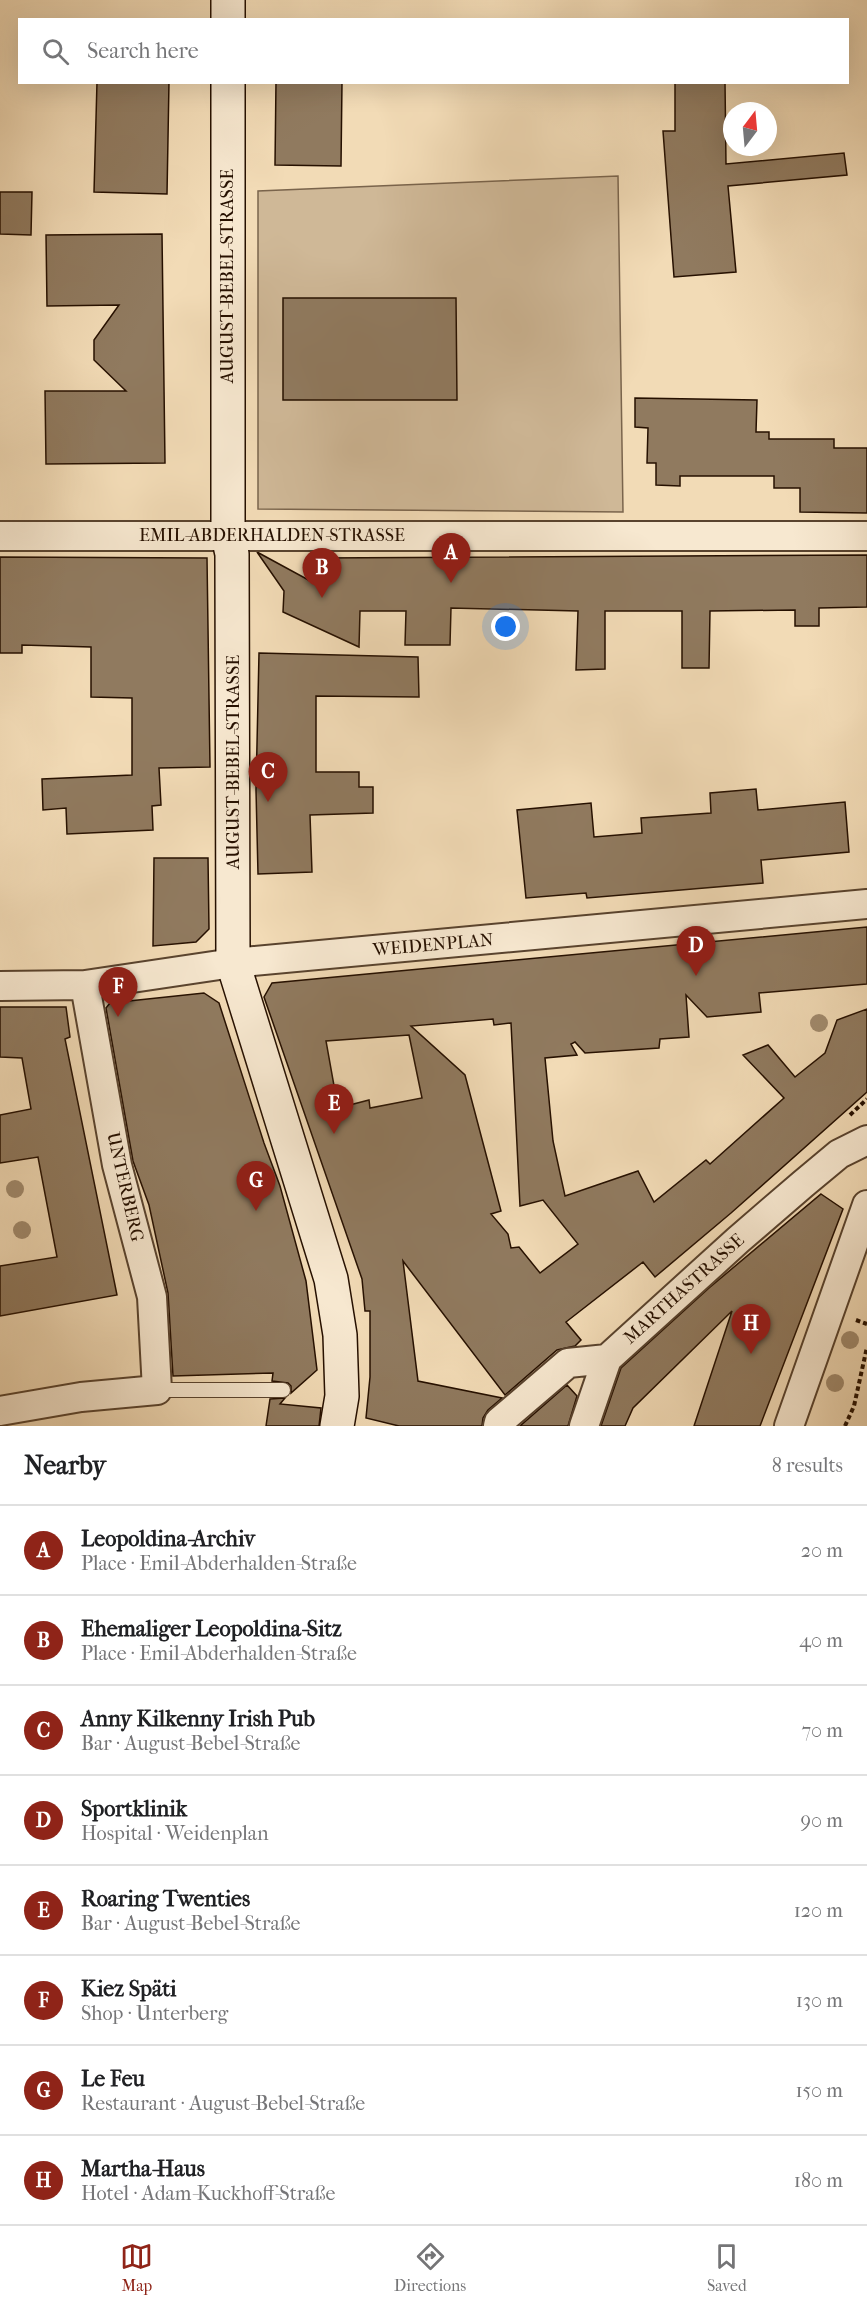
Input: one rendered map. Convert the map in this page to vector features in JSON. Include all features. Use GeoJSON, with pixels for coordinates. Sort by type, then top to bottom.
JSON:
{"type":"FeatureCollection","features":[{"type":"Feature","properties":{"kind":"street"},"geometry":{"type":"LineString","coordinates":[[228,0],[228,18]]}},
{"type":"Feature","properties":{"kind":"street","name":"AUGUST-BEBEL-STRASSE"},"geometry":{"type":"LineString","coordinates":[[228,84],[228,536],[232,554],[233,963],[331,1279],[340,1335],[342,1396],[337,1426]]}},
{"type":"Feature","properties":{"kind":"street","name":"EMIL-ABDERHALDEN-STRASSE"},"geometry":{"type":"LineString","coordinates":[[0,536],[867,536]]}},
{"type":"Feature","properties":{"kind":"street","name":"WEIDENPLAN"},"geometry":{"type":"LineString","coordinates":[[0,986],[85,986],[233,963],[867,904]]}},
{"type":"Feature","properties":{"kind":"street","name":"UNTERBERG"},"geometry":{"type":"LineString","coordinates":[[85,986],[117,1165],[152,1297],[157,1390]]}},
{"type":"Feature","properties":{"kind":"street","name":"MARTHASTRASSE"},"geometry":{"type":"LineString","coordinates":[[607,1359],[803,1184],[839,1154],[867,1140]]}},
{"type":"Feature","properties":{"kind":"street"},"geometry":{"type":"LineString","coordinates":[[789,1426],[867,1205]]}},
{"type":"Feature","properties":{"kind":"street"},"geometry":{"type":"LineString","coordinates":[[498,1426],[499,1422],[568,1364],[607,1359],[584,1426]]}},
{"type":"Feature","properties":{"kind":"street"},"geometry":{"type":"LineString","coordinates":[[0,1411],[81,1396],[157,1390]]}},
{"type":"Feature","properties":{"kind":"lane"},"geometry":{"type":"LineString","coordinates":[[157,1390],[283,1390]]}},
{"type":"Feature","properties":{"kind":"path"},"geometry":{"type":"LineString","coordinates":[[845,1426],[854,1406],[867,1347]]}},
{"type":"Feature","properties":{"kind":"shaded area"},"geometry":{"type":"Polygon","coordinates":[[[618,176],[623,512],[258,509],[258,191],[618,176]]]}},
{"type":"Feature","properties":{"kind":"building"},"geometry":{"type":"Polygon","coordinates":[[[97,84],[169,84],[167,194],[94,192],[97,84]]]}},
{"type":"Feature","properties":{"kind":"building"},"geometry":{"type":"Polygon","coordinates":[[[276,84],[342,84],[341,166],[275,165],[276,84]]]}},
{"type":"Feature","properties":{"kind":"building"},"geometry":{"type":"Polygon","coordinates":[[[675,84],[725,84],[723,156],[726,156],[726,164],[844,153],[847,175],[728,186],[736,272],[674,277],[663,131],[675,131],[675,84]]]}},
{"type":"Feature","properties":{"kind":"building"},"geometry":{"type":"Polygon","coordinates":[[[0,192],[32,192],[31,235],[0,234],[0,192]]]}},
{"type":"Feature","properties":{"kind":"building"},"geometry":{"type":"Polygon","coordinates":[[[162,234],[165,463],[46,464],[45,391],[126,391],[94,360],[94,340],[119,305],[47,306],[46,235],[162,234]]]}},
{"type":"Feature","properties":{"kind":"building"},"geometry":{"type":"Polygon","coordinates":[[[283,298],[456,298],[457,400],[283,400],[283,298]]]}},
{"type":"Feature","properties":{"kind":"building"},"geometry":{"type":"Polygon","coordinates":[[[635,398],[757,400],[756,432],[769,432],[769,439],[834,439],[834,448],[867,448],[867,513],[800,512],[800,488],[774,488],[774,476],[680,476],[680,486],[656,485],[656,463],[647,463],[648,428],[635,427],[635,398]]]}},
{"type":"Feature","properties":{"kind":"building"},"geometry":{"type":"Polygon","coordinates":[[[257,552],[314,583],[316,558],[867,555],[867,607],[819,608],[819,626],[795,626],[795,610],[710,611],[709,668],[682,668],[682,611],[605,611],[605,669],[576,670],[578,611],[451,608],[450,645],[405,645],[406,611],[360,611],[359,647],[283,612],[284,591],[257,552]]]}},
{"type":"Feature","properties":{"kind":"building"},"geometry":{"type":"Polygon","coordinates":[[[0,557],[207,558],[210,767],[159,768],[161,805],[152,806],[153,830],[67,834],[66,808],[43,810],[42,779],[132,775],[132,698],[91,697],[91,647],[22,645],[22,653],[0,653],[0,557]]]}},
{"type":"Feature","properties":{"kind":"building"},"geometry":{"type":"Polygon","coordinates":[[[259,653],[418,657],[419,697],[316,696],[316,772],[359,772],[359,787],[373,787],[373,813],[310,815],[312,872],[258,874],[256,790],[259,653]]]}},
{"type":"Feature","properties":{"kind":"building"},"geometry":{"type":"Polygon","coordinates":[[[756,789],[758,810],[845,802],[849,852],[761,860],[763,883],[587,898],[586,893],[526,898],[517,810],[591,803],[594,837],[642,833],[641,818],[711,813],[710,793],[756,789]]]}},
{"type":"Feature","properties":{"kind":"building"},"geometry":{"type":"Polygon","coordinates":[[[154,858],[208,858],[209,929],[196,942],[153,946],[154,858]]]}},
{"type":"Feature","properties":{"kind":"building"},"geometry":{"type":"Polygon","coordinates":[[[867,927],[867,984],[759,993],[761,1012],[707,1017],[686,995],[689,1037],[660,1039],[659,1048],[585,1053],[575,1042],[571,1044],[577,1055],[545,1058],[553,1141],[565,1196],[638,1171],[654,1202],[706,1160],[710,1164],[784,1098],[743,1055],[768,1045],[795,1077],[825,1053],[837,1020],[867,1009],[867,1092],[655,1277],[643,1262],[566,1322],[581,1340],[575,1346],[557,1350],[505,1395],[403,1261],[418,1381],[502,1398],[488,1410],[483,1418],[482,1426],[399,1426],[366,1418],[370,1377],[370,1311],[365,1311],[362,1279],[264,997],[272,983],[867,927]],[[493,1019],[411,1026],[465,1075],[501,1211],[491,1214],[508,1234],[511,1248],[519,1247],[540,1273],[578,1244],[543,1200],[520,1206],[511,1023],[494,1025],[493,1019]],[[409,1035],[326,1041],[338,1108],[369,1100],[370,1108],[422,1098],[409,1035]]]}},
{"type":"Feature","properties":{"kind":"building"},"geometry":{"type":"Polygon","coordinates":[[[204,993],[219,1003],[280,1186],[306,1281],[317,1370],[291,1393],[291,1386],[288,1383],[272,1381],[273,1373],[173,1376],[168,1293],[149,1205],[133,1161],[106,1008],[110,1003],[204,993]]]}},
{"type":"Feature","properties":{"kind":"building"},"geometry":{"type":"Polygon","coordinates":[[[0,1007],[66,1007],[70,1037],[65,1039],[117,1295],[0,1316],[0,1266],[57,1257],[38,1157],[0,1163],[0,1115],[31,1109],[22,1058],[0,1057],[0,1007]]]}},
{"type":"Feature","properties":{"kind":"building"},"geometry":{"type":"Polygon","coordinates":[[[821,1194],[843,1209],[760,1426],[694,1426],[732,1311],[633,1408],[625,1426],[601,1426],[621,1368],[709,1288],[821,1194]]]}},
{"type":"Feature","properties":{"kind":"building"},"geometry":{"type":"Polygon","coordinates":[[[567,1385],[577,1396],[568,1426],[520,1426],[567,1385]]]}},
{"type":"Feature","properties":{"kind":"building"},"geometry":{"type":"Polygon","coordinates":[[[285,1398],[280,1404],[321,1408],[319,1426],[266,1426],[270,1399],[285,1398]]]}},
{"type":"Feature","properties":{"kind":"place","name":"Leopoldina-Archiv"},"geometry":{"type":"Point","coordinates":[451,583]}},
{"type":"Feature","properties":{"kind":"place","name":"Ehemaliger Leopoldina-Sitz"},"geometry":{"type":"Point","coordinates":[322,598]}},
{"type":"Feature","properties":{"kind":"place","name":"Anny Kilkenny Irish Pub"},"geometry":{"type":"Point","coordinates":[268,802]}},
{"type":"Feature","properties":{"kind":"place","name":"Sportklinik"},"geometry":{"type":"Point","coordinates":[696,976]}},
{"type":"Feature","properties":{"kind":"place","name":"Kiez Späti"},"geometry":{"type":"Point","coordinates":[118,1017]}},
{"type":"Feature","properties":{"kind":"place","name":"Roaring Twenties"},"geometry":{"type":"Point","coordinates":[334,1134]}},
{"type":"Feature","properties":{"kind":"place","name":"Le Feu"},"geometry":{"type":"Point","coordinates":[256,1211]}},
{"type":"Feature","properties":{"kind":"place","name":"Martha-Haus"},"geometry":{"type":"Point","coordinates":[751,1354]}}]}
